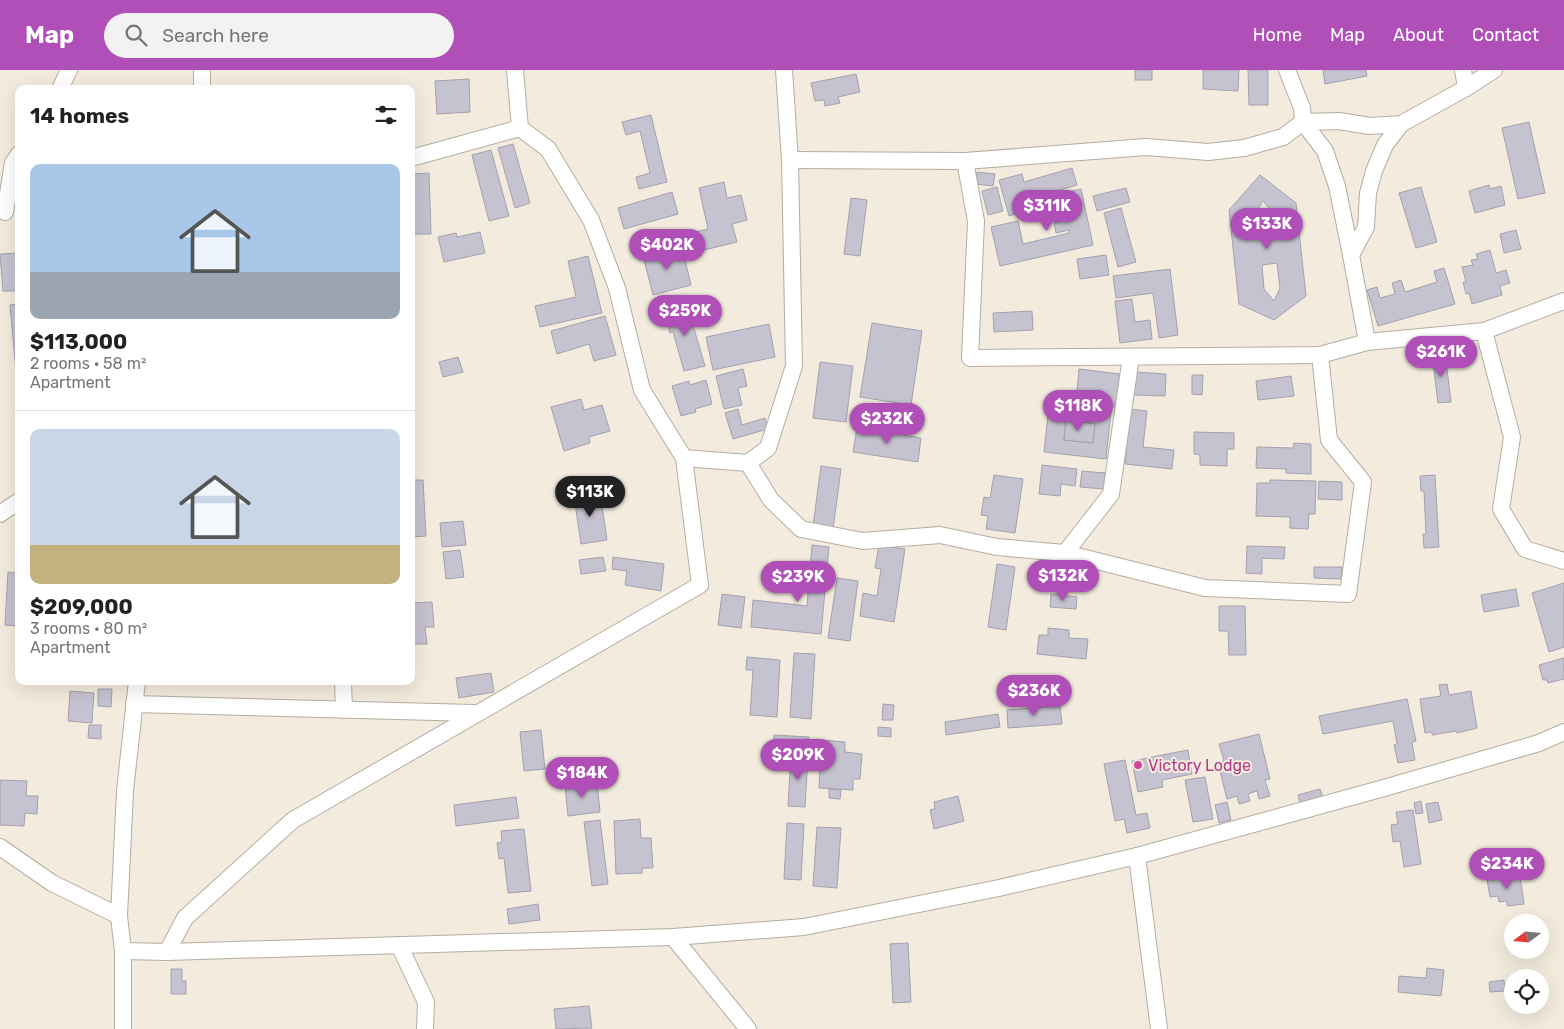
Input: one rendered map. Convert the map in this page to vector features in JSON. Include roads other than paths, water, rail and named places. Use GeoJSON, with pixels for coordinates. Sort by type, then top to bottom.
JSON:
{"type":"FeatureCollection","features":[{"type":"Feature","properties":{"kind":"street"},"geometry":{"type":"LineString","coordinates":[[62,85],[69,70]]}},
{"type":"Feature","properties":{"kind":"street"},"geometry":{"type":"LineString","coordinates":[[202,70],[202,85]]}},
{"type":"Feature","properties":{"kind":"street"},"geometry":{"type":"LineString","coordinates":[[168,952],[185,918],[293,820],[700,585],[684,458],[642,390],[617,288],[592,220],[548,149],[520,128],[516,70]]}},
{"type":"Feature","properties":{"kind":"street"},"geometry":{"type":"LineString","coordinates":[[684,458],[748,463],[768,448],[794,366],[790,160],[784,70]]}},
{"type":"Feature","properties":{"kind":"street"},"geometry":{"type":"LineString","coordinates":[[1287,70],[1302,108],[1303,122],[1325,151],[1336,186],[1367,342]]}},
{"type":"Feature","properties":{"kind":"street"},"geometry":{"type":"LineString","coordinates":[[1462,70],[1466,88]]}},
{"type":"Feature","properties":{"kind":"street"},"geometry":{"type":"LineString","coordinates":[[1351,255],[1366,226],[1368,193],[1374,171],[1385,146],[1401,124],[1466,88],[1494,70]]}},
{"type":"Feature","properties":{"kind":"street"},"geometry":{"type":"LineString","coordinates":[[790,160],[965,161],[1146,147],[1208,152],[1244,148],[1283,137],[1303,122],[1339,121],[1370,126],[1401,124]]}},
{"type":"Feature","properties":{"kind":"street"},"geometry":{"type":"LineString","coordinates":[[415,157],[520,128]]}},
{"type":"Feature","properties":{"kind":"street"},"geometry":{"type":"LineString","coordinates":[[8,212],[13,163],[15,160]]}},
{"type":"Feature","properties":{"kind":"street"},"geometry":{"type":"LineString","coordinates":[[965,161],[976,221],[970,358],[1320,356],[1367,342],[1484,331],[1564,301]]}},
{"type":"Feature","properties":{"kind":"street"},"geometry":{"type":"LineString","coordinates":[[1484,331],[1512,437],[1501,509],[1525,549],[1564,561]]}},
{"type":"Feature","properties":{"kind":"street"},"geometry":{"type":"LineString","coordinates":[[748,463],[771,500],[801,529],[863,541],[940,536],[997,547],[1065,553],[1205,588],[1348,594],[1362,482],[1329,440],[1320,356]]}},
{"type":"Feature","properties":{"kind":"street"},"geometry":{"type":"LineString","coordinates":[[1065,553],[1111,494],[1131,357]]}},
{"type":"Feature","properties":{"kind":"street"},"geometry":{"type":"LineString","coordinates":[[0,514],[15,504]]}},
{"type":"Feature","properties":{"kind":"street"},"geometry":{"type":"LineString","coordinates":[[123,1029],[123,951],[119,916],[125,791],[136,685]]}},
{"type":"Feature","properties":{"kind":"street"},"geometry":{"type":"LineString","coordinates":[[343,685],[344,710]]}},
{"type":"Feature","properties":{"kind":"street"},"geometry":{"type":"LineString","coordinates":[[134,704],[476,713]]}},
{"type":"Feature","properties":{"kind":"street"},"geometry":{"type":"LineString","coordinates":[[123,951],[168,952],[672,937],[804,927],[999,888],[1137,856],[1402,783],[1539,743],[1564,732]]}},
{"type":"Feature","properties":{"kind":"street"},"geometry":{"type":"LineString","coordinates":[[0,847],[52,883],[119,916]]}},
{"type":"Feature","properties":{"kind":"street"},"geometry":{"type":"LineString","coordinates":[[1137,856],[1159,1029]]}},
{"type":"Feature","properties":{"kind":"street"},"geometry":{"type":"LineString","coordinates":[[672,937],[748,1029]]}},
{"type":"Feature","properties":{"kind":"street"},"geometry":{"type":"LineString","coordinates":[[399,945],[426,1002],[425,1029]]}},
{"type":"Feature","properties":{"kind":"place","name":"Victory Lodge"},"geometry":{"type":"Point","coordinates":[1138,765]}}]}
